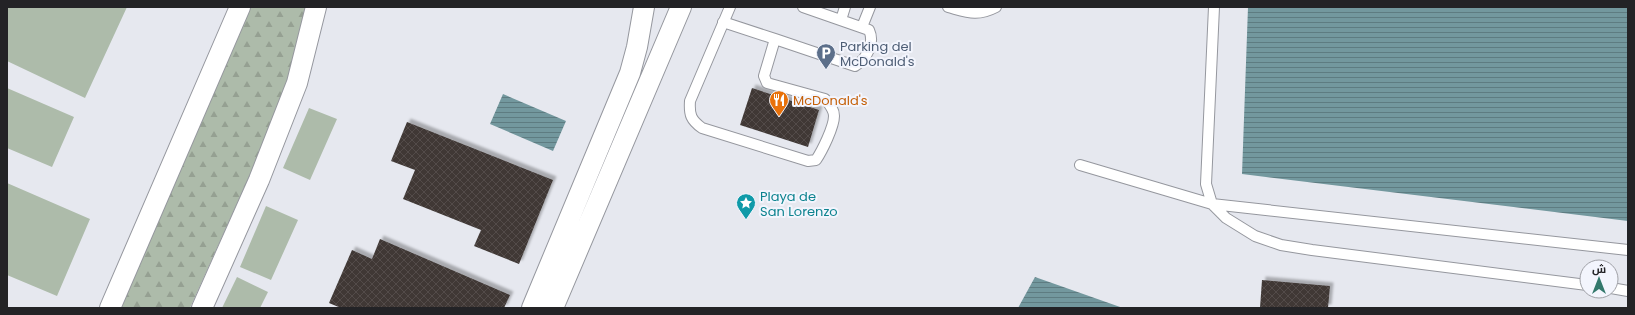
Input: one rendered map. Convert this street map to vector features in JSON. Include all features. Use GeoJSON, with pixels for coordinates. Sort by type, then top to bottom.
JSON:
{"type":"FeatureCollection","features":[{"type":"Feature","properties":{"kind":"street"},"geometry":{"type":"LineString","coordinates":[[110,308],[240,7]]}},
{"type":"Feature","properties":{"kind":"street"},"geometry":{"type":"LineString","coordinates":[[202,308],[259,180],[297,83],[316,7]]}},
{"type":"Feature","properties":{"kind":"street"},"geometry":{"type":"LineString","coordinates":[[532,308],[630,73],[637,47],[644,7]]}},
{"type":"Feature","properties":{"kind":"street"},"geometry":{"type":"LineString","coordinates":[[554,308],[681,7]]}},
{"type":"Feature","properties":{"kind":"lane"},"geometry":{"type":"LineString","coordinates":[[730,7],[690,101],[690,111],[693,121],[702,128],[808,161],[816,160],[824,147],[834,116],[831,106],[825,99],[768,83],[764,76],[775,39]]}},
{"type":"Feature","properties":{"kind":"lane"},"geometry":{"type":"LineString","coordinates":[[723,22],[855,66],[866,58],[872,40],[869,30],[803,7]]}},
{"type":"Feature","properties":{"kind":"lane"},"geometry":{"type":"LineString","coordinates":[[841,20],[845,7]]}},
{"type":"Feature","properties":{"kind":"lane"},"geometry":{"type":"LineString","coordinates":[[862,27],[870,7]]}},
{"type":"Feature","properties":{"kind":"lane"},"geometry":{"type":"LineString","coordinates":[[948,7],[973,14],[982,13],[996,7]]}},
{"type":"Feature","properties":{"kind":"lane"},"geometry":{"type":"LineString","coordinates":[[1214,7],[1206,184],[1212,204],[1226,218],[1255,236],[1282,244],[1312,250],[1579,284]]}},
{"type":"Feature","properties":{"kind":"lane"},"geometry":{"type":"LineString","coordinates":[[1080,165],[1212,204],[1628,250]]}},
{"type":"Feature","properties":{"kind":"green space"},"geometry":{"type":"Polygon","coordinates":[[[7,7],[127,7],[85,98],[7,61],[7,7]]]}},
{"type":"Feature","properties":{"kind":"green space"},"geometry":{"type":"Polygon","coordinates":[[[250,7],[307,7],[299,52],[254,166],[190,308],[120,308],[250,7]]]}},
{"type":"Feature","properties":{"kind":"green space"},"geometry":{"type":"Polygon","coordinates":[[[7,88],[74,117],[52,167],[7,148],[7,88]]]}},
{"type":"Feature","properties":{"kind":"green space"},"geometry":{"type":"Polygon","coordinates":[[[309,108],[337,119],[310,180],[283,168],[309,108]]]}},
{"type":"Feature","properties":{"kind":"green space"},"geometry":{"type":"Polygon","coordinates":[[[7,183],[90,219],[57,296],[7,275],[7,183]]]}},
{"type":"Feature","properties":{"kind":"green space"},"geometry":{"type":"Polygon","coordinates":[[[266,206],[298,220],[271,280],[240,267],[266,206]]]}},
{"type":"Feature","properties":{"kind":"green space"},"geometry":{"type":"Polygon","coordinates":[[[237,277],[268,292],[260,308],[222,308],[237,277]]]}},
{"type":"Feature","properties":{"kind":"water"},"geometry":{"type":"Polygon","coordinates":[[[1248,7],[1628,7],[1628,221],[1242,174],[1248,7]]]}},
{"type":"Feature","properties":{"kind":"water"},"geometry":{"type":"Polygon","coordinates":[[[503,94],[566,121],[553,151],[490,124],[503,94]]]}},
{"type":"Feature","properties":{"kind":"water"},"geometry":{"type":"Polygon","coordinates":[[[1035,277],[1123,308],[1018,308],[1035,277]]]}},
{"type":"Feature","properties":{"kind":"building","name":"McDonald's"},"geometry":{"type":"Polygon","coordinates":[[[752,88],[819,110],[808,147],[740,125],[752,88]]]}},
{"type":"Feature","properties":{"kind":"building"},"geometry":{"type":"Polygon","coordinates":[[[407,122],[553,180],[519,264],[474,246],[481,230],[403,199],[415,170],[391,161],[407,122]]]}},
{"type":"Feature","properties":{"kind":"building"},"geometry":{"type":"Polygon","coordinates":[[[380,239],[510,295],[504,308],[341,308],[329,303],[352,250],[372,259],[380,239]]]}},
{"type":"Feature","properties":{"kind":"building"},"geometry":{"type":"Polygon","coordinates":[[[1262,280],[1330,286],[1328,308],[1260,308],[1262,280]]]}},
{"type":"Feature","properties":{"kind":"place","name":"Parking del McDonald's"},"geometry":{"type":"Point","coordinates":[826,70]}},
{"type":"Feature","properties":{"kind":"place","name":"McDonald's"},"geometry":{"type":"Point","coordinates":[779,117]}},
{"type":"Feature","properties":{"kind":"place","name":"Playa de San Lorenzo"},"geometry":{"type":"Point","coordinates":[746,220]}}]}
